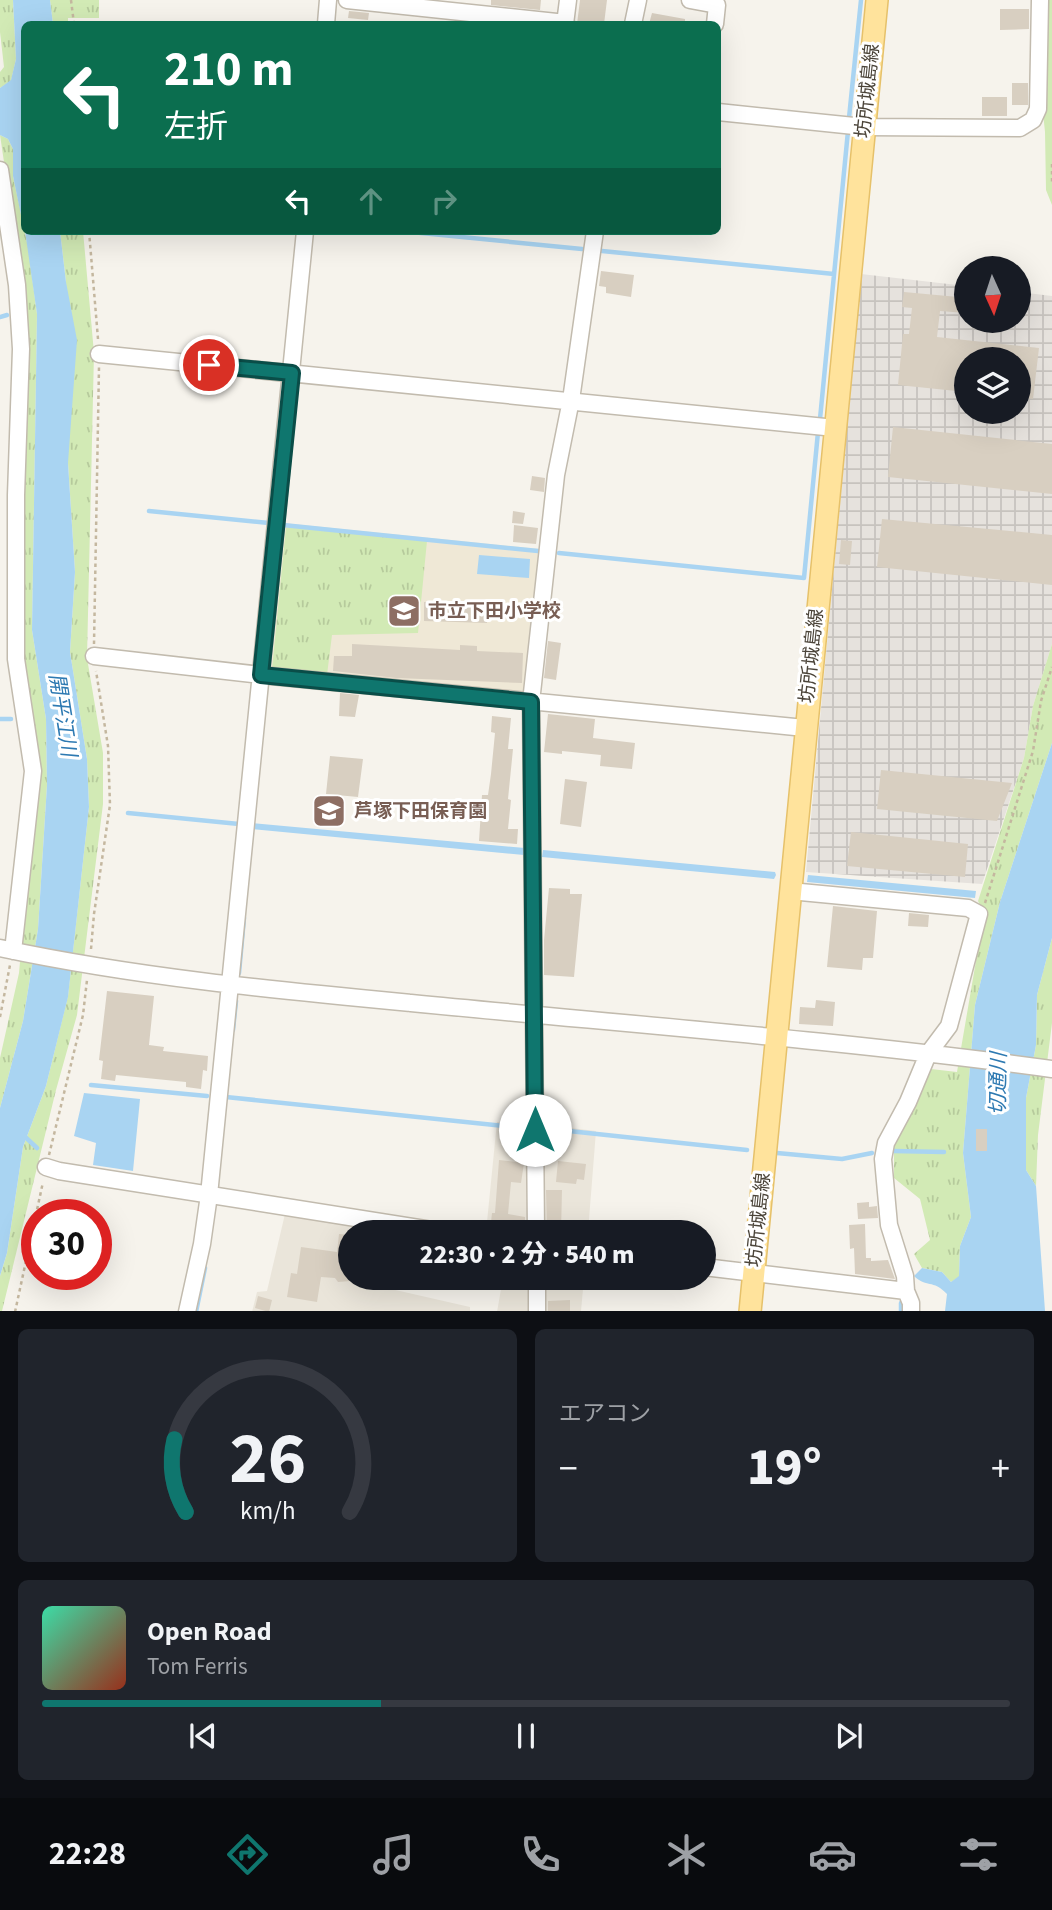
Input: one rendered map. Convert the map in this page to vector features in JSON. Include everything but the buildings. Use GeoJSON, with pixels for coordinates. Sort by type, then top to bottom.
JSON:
{"type":"FeatureCollection","features":[{"type":"Feature","properties":{"kind":"main road","name":"坊所城島線"},"geometry":{"type":"LineString","coordinates":[[750,1311],[877,0]]}},
{"type":"Feature","properties":{"kind":"street"},"geometry":{"type":"LineString","coordinates":[[326,21],[328,0]]}},
{"type":"Feature","properties":{"kind":"street"},"geometry":{"type":"LineString","coordinates":[[347,0],[539,21]]}},
{"type":"Feature","properties":{"kind":"street"},"geometry":{"type":"LineString","coordinates":[[566,21],[568,0]]}},
{"type":"Feature","properties":{"kind":"street"},"geometry":{"type":"LineString","coordinates":[[634,21],[638,0]]}},
{"type":"Feature","properties":{"kind":"street"},"geometry":{"type":"LineString","coordinates":[[690,0],[717,5],[715,21]]}},
{"type":"Feature","properties":{"kind":"street"},"geometry":{"type":"LineString","coordinates":[[721,112],[864,127],[1020,128],[1033,120],[1038,109],[1040,0]]}},
{"type":"Feature","properties":{"kind":"street"},"geometry":{"type":"LineString","coordinates":[[0,170],[18,285],[21,349],[8,496],[16,659],[33,771],[11,951],[229,986],[776,1037],[1051,1069]]}},
{"type":"Feature","properties":{"kind":"street"},"geometry":{"type":"LineString","coordinates":[[187,1311],[202,1244],[209,1195],[305,235]]}},
{"type":"Feature","properties":{"kind":"street"},"geometry":{"type":"LineString","coordinates":[[536,1220],[531,702],[556,475],[571,400],[594,235]]}},
{"type":"Feature","properties":{"kind":"street"},"geometry":{"type":"LineString","coordinates":[[99,354],[835,428]]}},
{"type":"Feature","properties":{"kind":"street"},"geometry":{"type":"LineString","coordinates":[[94,656],[805,728]]}},
{"type":"Feature","properties":{"kind":"street"},"geometry":{"type":"LineString","coordinates":[[790,891],[968,908],[979,914],[949,1026],[928,1054],[908,1102],[886,1143],[883,1159],[889,1225],[905,1276],[911,1311]]}},
{"type":"Feature","properties":{"kind":"street"},"geometry":{"type":"LineString","coordinates":[[46,1167],[368,1220]]}},
{"type":"Feature","properties":{"kind":"street"},"geometry":{"type":"LineString","coordinates":[[716,1269],[906,1291]]}},
{"type":"Feature","properties":{"kind":"street"},"geometry":{"type":"LineString","coordinates":[[537,1290],[537,1311]]}},
{"type":"Feature","properties":{"kind":"path"},"geometry":{"type":"LineString","coordinates":[[71,0],[74,21]]}},
{"type":"Feature","properties":{"kind":"path"},"geometry":{"type":"LineString","coordinates":[[1052,164],[1052,184]]}},
{"type":"Feature","properties":{"kind":"path"},"geometry":{"type":"LineString","coordinates":[[15,1311],[83,1015],[87,965],[110,805],[108,746],[94,656],[99,354],[89,235]]}},
{"type":"Feature","properties":{"kind":"path"},"geometry":{"type":"LineString","coordinates":[[979,914],[985,904],[1033,751],[1041,701],[1052,667]]}},
{"type":"Feature","properties":{"kind":"path"},"geometry":{"type":"LineString","coordinates":[[0,1017],[11,951]]}},
{"type":"Feature","properties":{"kind":"shaded area"},"geometry":{"type":"Polygon","coordinates":[[[861,274],[954,285],[954,333],[1031,333],[1031,293],[1052,296],[1052,644],[1033,706],[1024,758],[982,884],[806,872],[861,274]]]}},
{"type":"Feature","properties":{"kind":"shaded area","name":"市立下田小学校"},"geometry":{"type":"Polygon","coordinates":[[[283,523],[540,549],[523,698],[267,673],[283,523]]]}},
{"type":"Feature","properties":{"kind":"shaded area"},"geometry":{"type":"Polygon","coordinates":[[[497,1122],[596,1131],[589,1220],[487,1220],[497,1122]]]}},
{"type":"Feature","properties":{"kind":"shaded area"},"geometry":{"type":"Polygon","coordinates":[[[288,1201],[371,1212],[370,1220],[338,1220],[338,1290],[395,1290],[470,1307],[470,1311],[252,1311],[257,1292],[267,1291],[288,1201]]]}},
{"type":"Feature","properties":{"kind":"shaded area"},"geometry":{"type":"Polygon","coordinates":[[[501,1290],[583,1290],[581,1311],[497,1311],[501,1290]]]}},
{"type":"Feature","properties":{"kind":"green space"},"geometry":{"type":"Polygon","coordinates":[[[0,0],[13,0],[16,59],[11,81],[0,88],[0,72],[4,67],[0,0]]]}},
{"type":"Feature","properties":{"kind":"green space"},"geometry":{"type":"Polygon","coordinates":[[[50,0],[99,0],[99,18],[53,21],[50,0]]]}},
{"type":"Feature","properties":{"kind":"green space"},"geometry":{"type":"Polygon","coordinates":[[[1044,0],[1052,0],[1052,205],[1046,190],[1041,94],[1044,0]]]}},
{"type":"Feature","properties":{"kind":"green space"},"geometry":{"type":"Polygon","coordinates":[[[0,135],[8,139],[13,149],[13,176],[21,214],[21,235],[25,235],[28,247],[37,314],[32,630],[46,719],[47,785],[38,929],[23,1021],[0,1108],[0,1058],[19,973],[37,770],[21,648],[26,311],[0,135]]]}},
{"type":"Feature","properties":{"kind":"green space"},"geometry":{"type":"Polygon","coordinates":[[[60,235],[83,235],[94,353],[87,658],[103,753],[103,804],[77,1015],[29,1199],[21,1199],[21,1233],[0,1311],[0,1276],[7,1253],[23,1147],[46,1086],[68,996],[89,807],[87,759],[70,652],[75,572],[68,463],[66,282],[60,235]]]}},
{"type":"Feature","properties":{"kind":"green space"},"geometry":{"type":"Polygon","coordinates":[[[286,527],[427,541],[418,633],[332,635],[327,675],[272,669],[286,527]]]}},
{"type":"Feature","properties":{"kind":"green space"},"geometry":{"type":"Polygon","coordinates":[[[1052,644],[1052,743],[1000,902],[975,1005],[963,1153],[971,1217],[960,1246],[959,1277],[951,1282],[942,1272],[922,1268],[914,1254],[930,1240],[920,1199],[894,1178],[894,1140],[931,1069],[957,1072],[984,914],[978,901],[1024,758],[1033,706],[1052,644]]]}},
{"type":"Feature","properties":{"kind":"green space"},"geometry":{"type":"Polygon","coordinates":[[[1052,938],[1052,1023],[1038,1135],[1036,1186],[1026,1170],[1026,1098],[1036,1045],[1037,995],[1052,938]]]}},
{"type":"Feature","properties":{"kind":"water"},"geometry":{"type":"Polygon","coordinates":[[[13,0],[50,0],[53,21],[21,21],[21,215],[13,176],[13,149],[8,139],[0,135],[0,88],[11,80],[16,59],[13,0]]]}},
{"type":"Feature","properties":{"kind":"water","name":"開平江川"},"geometry":{"type":"Polygon","coordinates":[[[26,235],[60,235],[77,340],[68,463],[75,572],[70,652],[87,759],[89,807],[68,997],[46,1086],[23,1147],[7,1253],[0,1276],[0,1108],[23,1021],[38,929],[47,785],[46,719],[32,630],[37,314],[26,235]]]}},
{"type":"Feature","properties":{"kind":"water"},"geometry":{"type":"Polygon","coordinates":[[[479,555],[530,559],[529,578],[477,574],[479,555]]]}},
{"type":"Feature","properties":{"kind":"water","name":"切通川"},"geometry":{"type":"Polygon","coordinates":[[[1052,743],[1052,938],[1037,995],[1036,1045],[1026,1098],[1026,1170],[1036,1186],[1045,1311],[945,1311],[947,1294],[914,1276],[922,1268],[942,1272],[951,1282],[959,1276],[960,1246],[971,1217],[963,1153],[975,1005],[1000,902],[1052,743]]]}},
{"type":"Feature","properties":{"kind":"water"},"geometry":{"type":"Polygon","coordinates":[[[252,823],[525,848],[524,855],[252,829],[252,823]]]}},
{"type":"Feature","properties":{"kind":"water"},"geometry":{"type":"Polygon","coordinates":[[[543,850],[775,872],[776,875],[774,879],[542,857],[543,850]]]}},
{"type":"Feature","properties":{"kind":"water"},"geometry":{"type":"Polygon","coordinates":[[[808,875],[976,891],[975,898],[807,882],[808,875]]]}},
{"type":"Feature","properties":{"kind":"water"},"geometry":{"type":"Polygon","coordinates":[[[84,1093],[140,1099],[133,1171],[93,1165],[96,1143],[74,1136],[84,1093]]]}},
{"type":"Feature","properties":{"kind":"waterway"},"geometry":{"type":"LineString","coordinates":[[849,118],[861,0]]}},
{"type":"Feature","properties":{"kind":"waterway"},"geometry":{"type":"LineString","coordinates":[[820,419],[848,131]]}},
{"type":"Feature","properties":{"kind":"waterway"},"geometry":{"type":"LineString","coordinates":[[441,235],[582,249]]}},
{"type":"Feature","properties":{"kind":"waterway"},"geometry":{"type":"LineString","coordinates":[[602,251],[834,274]]}},
{"type":"Feature","properties":{"kind":"waterway"},"geometry":{"type":"LineString","coordinates":[[0,317],[7,315]]}},
{"type":"Feature","properties":{"kind":"waterway"},"geometry":{"type":"LineString","coordinates":[[559,553],[804,578],[818,432]]}},
{"type":"Feature","properties":{"kind":"waterway"},"geometry":{"type":"LineString","coordinates":[[149,511],[269,523]]}},
{"type":"Feature","properties":{"kind":"waterway"},"geometry":{"type":"LineString","coordinates":[[283,525],[538,551]]}},
{"type":"Feature","properties":{"kind":"waterway"},"geometry":{"type":"LineString","coordinates":[[0,719],[11,719]]}},
{"type":"Feature","properties":{"kind":"waterway"},"geometry":{"type":"LineString","coordinates":[[128,813],[239,824]]}},
{"type":"Feature","properties":{"kind":"waterway"},"geometry":{"type":"LineString","coordinates":[[239,973],[244,918]]}},
{"type":"Feature","properties":{"kind":"waterway"},"geometry":{"type":"LineString","coordinates":[[233,1030],[236,1001]]}},
{"type":"Feature","properties":{"kind":"waterway"},"geometry":{"type":"LineString","coordinates":[[91,1085],[207,1096]]}},
{"type":"Feature","properties":{"kind":"waterway"},"geometry":{"type":"LineString","coordinates":[[226,1097],[504,1126],[519,1131]]}},
{"type":"Feature","properties":{"kind":"waterway"},"geometry":{"type":"LineString","coordinates":[[550,1129],[747,1150]]}},
{"type":"Feature","properties":{"kind":"waterway"},"geometry":{"type":"LineString","coordinates":[[22,1134],[37,1148]]}},
{"type":"Feature","properties":{"kind":"waterway"},"geometry":{"type":"LineString","coordinates":[[893,1151],[944,1152]]}},
{"type":"Feature","properties":{"kind":"waterway"},"geometry":{"type":"LineString","coordinates":[[777,1153],[842,1159],[872,1153]]}},
{"type":"Feature","properties":{"kind":"waterway"},"geometry":{"type":"LineString","coordinates":[[196,1311],[205,1268]]}},
{"type":"Feature","properties":{"kind":"waterway"},"geometry":{"type":"LineString","coordinates":[[901,1303],[901,1311]]}},
{"type":"Feature","properties":{"kind":"place","name":"市立下田小学校"},"geometry":{"type":"Point","coordinates":[404,611]}},
{"type":"Feature","properties":{"kind":"place","name":"芦塚下田保育園"},"geometry":{"type":"Point","coordinates":[329,811]}},
{"type":"Feature","properties":{"kind":"route"},"geometry":{"type":"LineString","coordinates":[[209,365],[292,373],[261,675],[531,702],[535,1130]]}}]}
